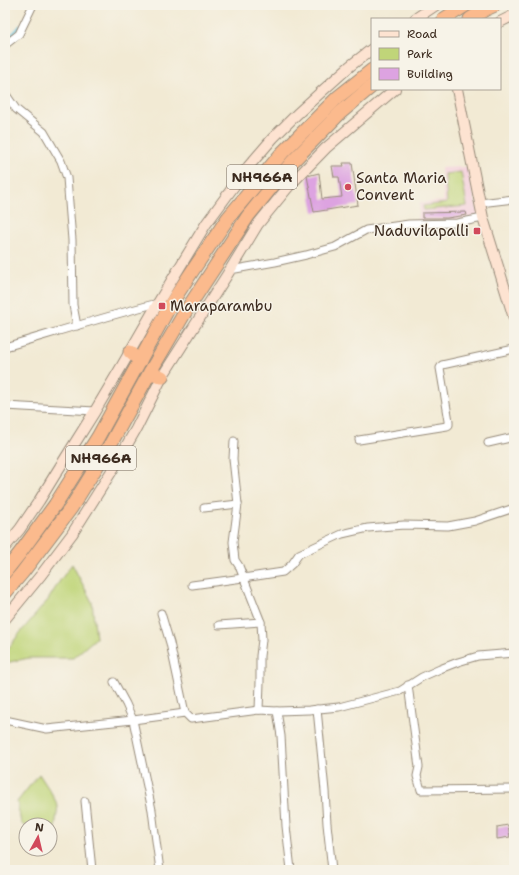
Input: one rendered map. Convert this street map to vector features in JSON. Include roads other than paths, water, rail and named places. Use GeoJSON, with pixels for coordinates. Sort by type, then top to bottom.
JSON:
{"type":"FeatureCollection","features":[{"type":"Feature","properties":{"kind":"highway"},"geometry":{"type":"LineString","coordinates":[[446,18],[466,5]]}},
{"type":"Feature","properties":{"kind":"highway"},"geometry":{"type":"LineString","coordinates":[[472,18],[495,5]]}},
{"type":"Feature","properties":{"kind":"highway","name":"NH966A"},"geometry":{"type":"LineString","coordinates":[[5,572],[55,505],[98,437],[172,302],[228,218],[282,153],[338,97],[371,71]]}},
{"type":"Feature","properties":{"kind":"highway","name":"NH966A"},"geometry":{"type":"LineString","coordinates":[[5,593],[71,508],[110,445],[184,314],[248,216],[292,162],[340,113],[371,87]]}},
{"type":"Feature","properties":{"kind":"highway"},"geometry":{"type":"LineString","coordinates":[[186,281],[200,289]]}},
{"type":"Feature","properties":{"kind":"highway"},"geometry":{"type":"LineString","coordinates":[[130,352],[140,362]]}},
{"type":"Feature","properties":{"kind":"highway"},"geometry":{"type":"LineString","coordinates":[[150,372],[162,377]]}},
{"type":"Feature","properties":{"kind":"highway"},"geometry":{"type":"LineString","coordinates":[[98,437],[110,445]]}},
{"type":"Feature","properties":{"kind":"street"},"geometry":{"type":"LineString","coordinates":[[5,45],[20,34],[33,5]]}},
{"type":"Feature","properties":{"kind":"street"},"geometry":{"type":"LineString","coordinates":[[416,18],[436,5]]}},
{"type":"Feature","properties":{"kind":"street"},"geometry":{"type":"LineString","coordinates":[[441,5],[444,18]]}},
{"type":"Feature","properties":{"kind":"street"},"geometry":{"type":"LineString","coordinates":[[501,22],[514,15]]}},
{"type":"Feature","properties":{"kind":"street"},"geometry":{"type":"LineString","coordinates":[[5,547],[20,529],[39,501],[95,411],[206,224],[248,167],[273,138],[350,66],[371,50]]}},
{"type":"Feature","properties":{"kind":"street"},"geometry":{"type":"LineString","coordinates":[[5,619],[41,575],[76,528],[136,429],[162,377],[258,224],[289,186],[326,148],[395,90]]}},
{"type":"Feature","properties":{"kind":"street"},"geometry":{"type":"LineString","coordinates":[[457,90],[483,218],[514,318]]}},
{"type":"Feature","properties":{"kind":"street"},"geometry":{"type":"LineString","coordinates":[[5,93],[16,109],[44,132],[61,160],[68,178],[72,240],[73,304],[77,326]]}},
{"type":"Feature","properties":{"kind":"street"},"geometry":{"type":"LineString","coordinates":[[480,204],[514,199]]}},
{"type":"Feature","properties":{"kind":"street"},"geometry":{"type":"LineString","coordinates":[[230,270],[275,262],[334,247],[366,230],[409,224],[456,223],[483,218]]}},
{"type":"Feature","properties":{"kind":"street"},"geometry":{"type":"LineString","coordinates":[[5,347],[158,303]]}},
{"type":"Feature","properties":{"kind":"street"},"geometry":{"type":"LineString","coordinates":[[359,440],[449,425],[450,421],[440,368],[442,365],[514,349]]}},
{"type":"Feature","properties":{"kind":"street"},"geometry":{"type":"LineString","coordinates":[[5,406],[95,411]]}},
{"type":"Feature","properties":{"kind":"street"},"geometry":{"type":"LineString","coordinates":[[488,443],[514,437]]}},
{"type":"Feature","properties":{"kind":"street"},"geometry":{"type":"LineString","coordinates":[[234,441],[233,459],[238,504],[234,542],[235,560],[244,578],[261,622],[262,640],[260,656],[259,710]]}},
{"type":"Feature","properties":{"kind":"street"},"geometry":{"type":"LineString","coordinates":[[204,508],[238,504]]}},
{"type":"Feature","properties":{"kind":"street"},"geometry":{"type":"LineString","coordinates":[[192,585],[283,572],[292,564],[299,554],[342,534],[368,528],[404,525],[448,526],[475,521],[514,508]]}},
{"type":"Feature","properties":{"kind":"street"},"geometry":{"type":"LineString","coordinates":[[161,613],[170,643],[185,713],[191,719],[259,710],[277,711],[339,707],[400,691],[422,677],[478,656],[514,654]]}},
{"type":"Feature","properties":{"kind":"street"},"geometry":{"type":"LineString","coordinates":[[219,625],[261,622]]}},
{"type":"Feature","properties":{"kind":"street"},"geometry":{"type":"LineString","coordinates":[[114,682],[133,720],[152,810],[160,870]]}},
{"type":"Feature","properties":{"kind":"street"},"geometry":{"type":"LineString","coordinates":[[408,686],[419,767],[418,776],[421,790],[514,789]]}},
{"type":"Feature","properties":{"kind":"street"},"geometry":{"type":"LineString","coordinates":[[317,709],[332,870]]}},
{"type":"Feature","properties":{"kind":"street"},"geometry":{"type":"LineString","coordinates":[[277,711],[281,736],[286,826],[291,870]]}},
{"type":"Feature","properties":{"kind":"street"},"geometry":{"type":"LineString","coordinates":[[5,720],[47,729],[185,713]]}},
{"type":"Feature","properties":{"kind":"street"},"geometry":{"type":"LineString","coordinates":[[85,802],[92,870]]}},
{"type":"Feature","properties":{"kind":"waterway"},"geometry":{"type":"LineString","coordinates":[[8,39],[20,26]]}},
{"type":"Feature","properties":{"kind":"place","name":"Santa Maria Convent"},"geometry":{"type":"Point","coordinates":[348,187]}},
{"type":"Feature","properties":{"kind":"place","name":"Naduvilapalli"},"geometry":{"type":"Point","coordinates":[477,231]}},
{"type":"Feature","properties":{"kind":"place","name":"Maraparambu"},"geometry":{"type":"Point","coordinates":[162,306]}}]}
